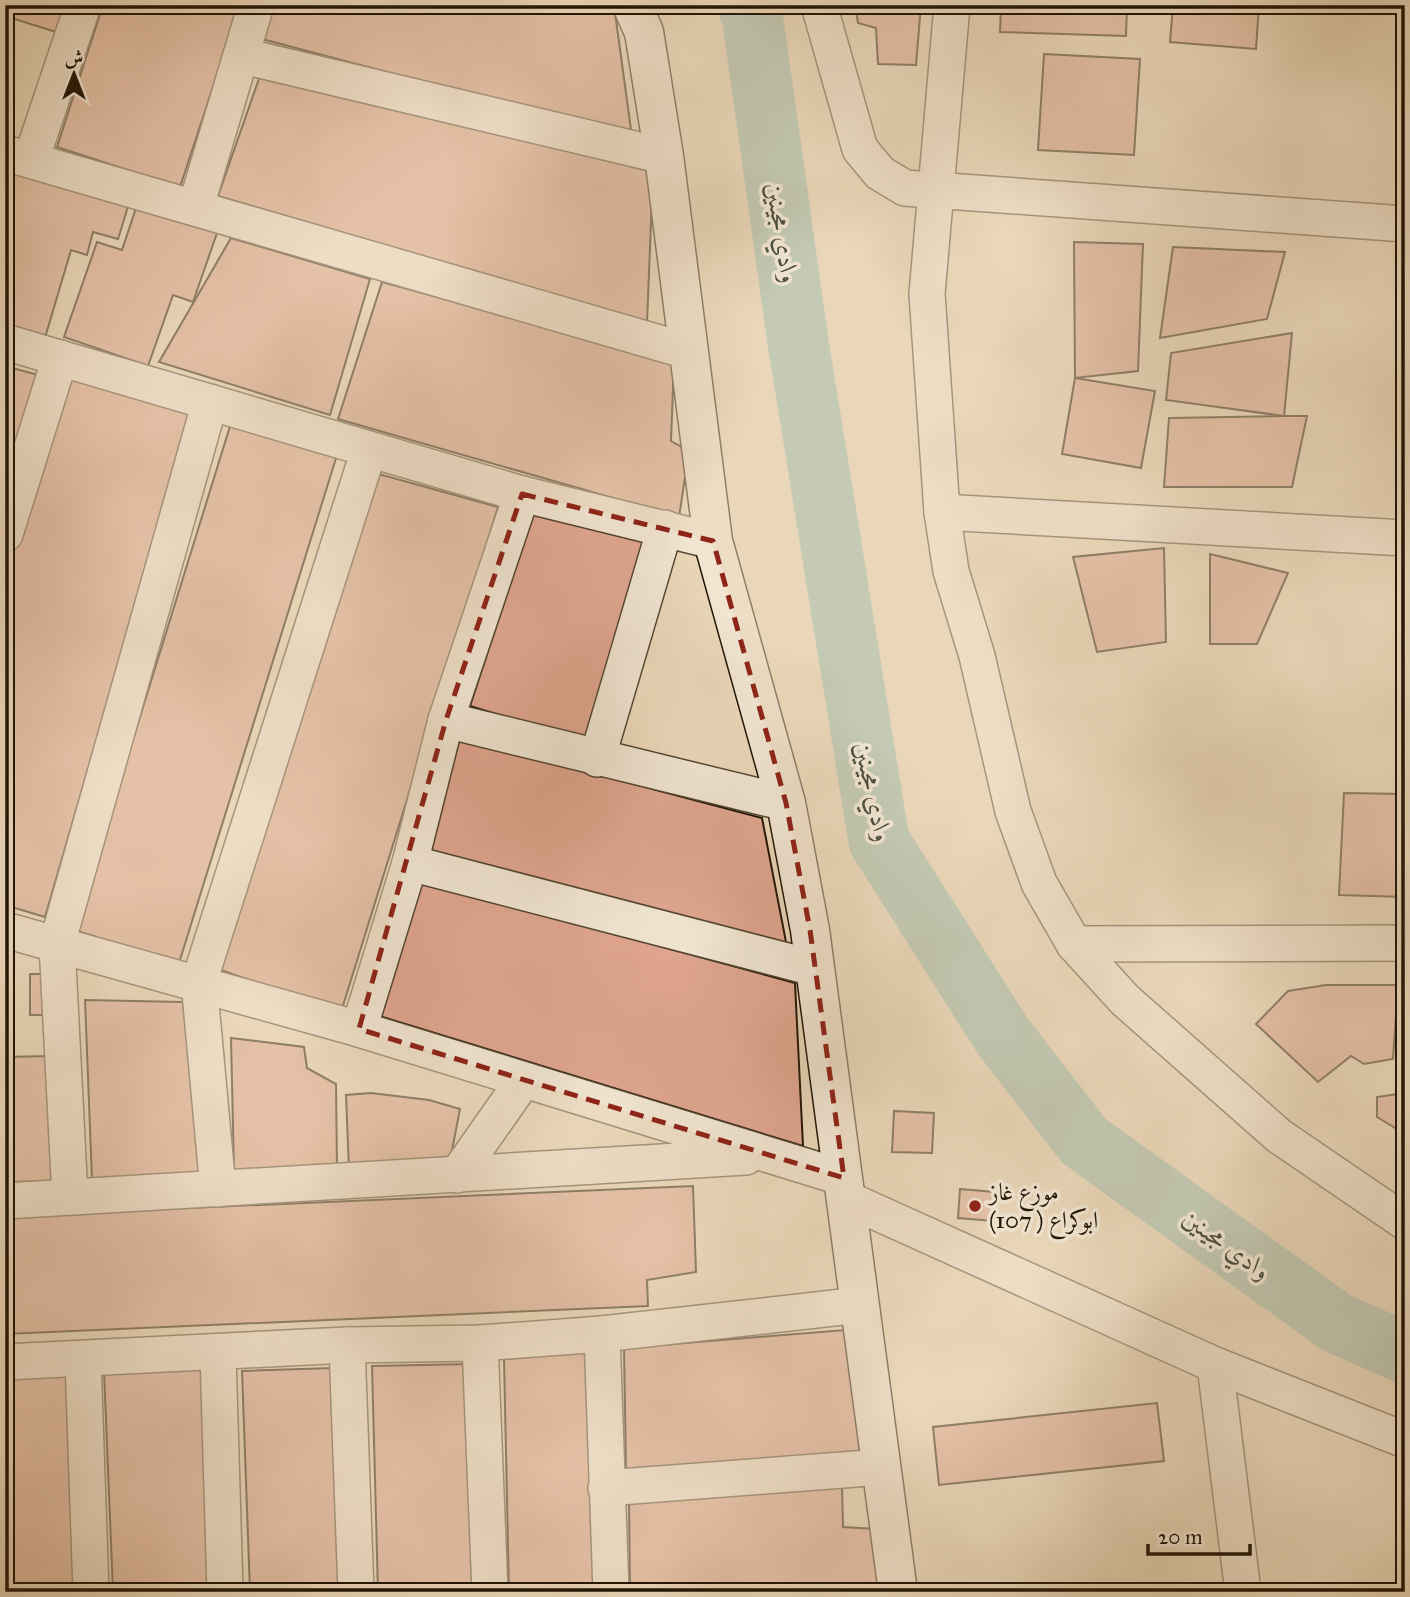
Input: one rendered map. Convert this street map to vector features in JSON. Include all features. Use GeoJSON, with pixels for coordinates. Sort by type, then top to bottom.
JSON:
{"type":"FeatureCollection","features":[{"type":"Feature","properties":{"kind":"street"},"geometry":{"type":"LineString","coordinates":[[83,5],[18,156],[687,351]]}},
{"type":"Feature","properties":{"kind":"street"},"geometry":{"type":"LineString","coordinates":[[196,206],[257,5]]}},
{"type":"Feature","properties":{"kind":"street"},"geometry":{"type":"LineString","coordinates":[[632,5],[645,32],[664,156],[713,541],[786,803],[810,930],[898,1592]]}},
{"type":"Feature","properties":{"kind":"street"},"geometry":{"type":"LineString","coordinates":[[820,5],[860,149],[880,173],[905,188],[1007,198],[1405,223]]}},
{"type":"Feature","properties":{"kind":"street"},"geometry":{"type":"LineString","coordinates":[[952,5],[927,294],[943,512],[951,571],[977,656],[1013,811],[1039,883],[1074,944],[1125,1000],[1279,1136],[1405,1222]]}},
{"type":"Feature","properties":{"kind":"street"},"geometry":{"type":"LineString","coordinates":[[243,56],[664,156]]}},
{"type":"Feature","properties":{"kind":"street"},"geometry":{"type":"LineString","coordinates":[[5,342],[522,494],[713,541]]}},
{"type":"Feature","properties":{"kind":"street"},"geometry":{"type":"LineString","coordinates":[[5,534],[60,358]]}},
{"type":"Feature","properties":{"kind":"street"},"geometry":{"type":"LineString","coordinates":[[70,1197],[57,944],[211,402]]}},
{"type":"Feature","properties":{"kind":"street"},"geometry":{"type":"LineString","coordinates":[[218,1189],[199,982],[369,450]]}},
{"type":"Feature","properties":{"kind":"street"},"geometry":{"type":"LineString","coordinates":[[359,1029],[410,863],[446,720],[522,494]]}},
{"type":"Feature","properties":{"kind":"street"},"geometry":{"type":"LineString","coordinates":[[943,512],[1405,538]]}},
{"type":"Feature","properties":{"kind":"street"},"geometry":{"type":"LineString","coordinates":[[597,759],[665,528]]}},
{"type":"Feature","properties":{"kind":"street"},"geometry":{"type":"LineString","coordinates":[[446,720],[786,803]]}},
{"type":"Feature","properties":{"kind":"street"},"geometry":{"type":"LineString","coordinates":[[410,863],[814,968]]}},
{"type":"Feature","properties":{"kind":"street"},"geometry":{"type":"LineString","coordinates":[[5,930],[199,982],[359,1029],[769,1156],[845,1189],[1216,1365],[1405,1440]]}},
{"type":"Feature","properties":{"kind":"street"},"geometry":{"type":"LineString","coordinates":[[1074,944],[1405,943]]}},
{"type":"Feature","properties":{"kind":"street"},"geometry":{"type":"LineString","coordinates":[[457,1175],[523,1081]]}},
{"type":"Feature","properties":{"kind":"street"},"geometry":{"type":"LineString","coordinates":[[5,1201],[769,1156]]}},
{"type":"Feature","properties":{"kind":"street"},"geometry":{"type":"LineString","coordinates":[[5,1362],[347,1345],[480,1343],[602,1334],[860,1305]]}},
{"type":"Feature","properties":{"kind":"street"},"geometry":{"type":"LineString","coordinates":[[602,1334],[611,1592]]}},
{"type":"Feature","properties":{"kind":"street"},"geometry":{"type":"LineString","coordinates":[[480,1343],[490,1592]]}},
{"type":"Feature","properties":{"kind":"street"},"geometry":{"type":"LineString","coordinates":[[347,1345],[356,1592]]}},
{"type":"Feature","properties":{"kind":"street"},"geometry":{"type":"LineString","coordinates":[[218,1353],[225,1592]]}},
{"type":"Feature","properties":{"kind":"street"},"geometry":{"type":"LineString","coordinates":[[83,1359],[92,1592]]}},
{"type":"Feature","properties":{"kind":"street"},"geometry":{"type":"LineString","coordinates":[[1216,1365],[1243,1592]]}},
{"type":"Feature","properties":{"kind":"street"},"geometry":{"type":"LineString","coordinates":[[606,1488],[882,1467]]}},
{"type":"Feature","properties":{"kind":"highlighted area"},"geometry":{"type":"Polygon","coordinates":[[[522,494],[713,541],[786,803],[810,930],[844,1178],[359,1029],[446,720],[522,494]]]}},
{"type":"Feature","properties":{"kind":"building"},"geometry":{"type":"Polygon","coordinates":[[[5,5],[68,5],[59,33],[5,16],[5,5]]]}},
{"type":"Feature","properties":{"kind":"building"},"geometry":{"type":"Polygon","coordinates":[[[103,5],[240,5],[180,187],[57,147],[103,5]]]}},
{"type":"Feature","properties":{"kind":"building"},"geometry":{"type":"Polygon","coordinates":[[[273,5],[614,5],[632,137],[262,39],[273,5]]]}},
{"type":"Feature","properties":{"kind":"building"},"geometry":{"type":"Polygon","coordinates":[[[855,5],[921,5],[916,65],[878,64],[876,28],[858,23],[855,5]]]}},
{"type":"Feature","properties":{"kind":"building"},"geometry":{"type":"Polygon","coordinates":[[[1001,5],[1127,5],[1126,36],[1000,32],[1001,5]]]}},
{"type":"Feature","properties":{"kind":"building"},"geometry":{"type":"Polygon","coordinates":[[[1173,5],[1259,5],[1256,49],[1170,42],[1173,5]]]}},
{"type":"Feature","properties":{"kind":"building"},"geometry":{"type":"Polygon","coordinates":[[[1044,54],[1140,59],[1134,155],[1038,150],[1044,54]]]}},
{"type":"Feature","properties":{"kind":"building"},"geometry":{"type":"Polygon","coordinates":[[[261,73],[653,172],[647,323],[218,196],[261,73]]]}},
{"type":"Feature","properties":{"kind":"building"},"geometry":{"type":"Polygon","coordinates":[[[5,167],[129,203],[118,239],[93,232],[87,255],[71,250],[44,341],[5,330],[5,167]]]}},
{"type":"Feature","properties":{"kind":"building"},"geometry":{"type":"Polygon","coordinates":[[[137,205],[217,233],[193,302],[173,295],[148,366],[64,337],[97,242],[122,250],[137,205]]]}},
{"type":"Feature","properties":{"kind":"building"},"geometry":{"type":"Polygon","coordinates":[[[231,238],[370,279],[330,415],[159,362],[231,238]]]}},
{"type":"Feature","properties":{"kind":"building"},"geometry":{"type":"Polygon","coordinates":[[[1074,242],[1143,244],[1138,371],[1075,378],[1074,242]]]}},
{"type":"Feature","properties":{"kind":"building"},"geometry":{"type":"Polygon","coordinates":[[[1173,247],[1285,252],[1267,319],[1160,338],[1173,247]]]}},
{"type":"Feature","properties":{"kind":"building"},"geometry":{"type":"Polygon","coordinates":[[[382,282],[674,361],[671,441],[689,451],[679,517],[338,419],[382,282]]]}},
{"type":"Feature","properties":{"kind":"building"},"geometry":{"type":"Polygon","coordinates":[[[1292,333],[1284,416],[1166,400],[1171,353],[1292,333]]]}},
{"type":"Feature","properties":{"kind":"building"},"geometry":{"type":"Polygon","coordinates":[[[5,366],[38,375],[5,475],[5,366]]]}},
{"type":"Feature","properties":{"kind":"building"},"geometry":{"type":"Polygon","coordinates":[[[69,375],[192,412],[45,917],[5,905],[5,577],[69,375]]]}},
{"type":"Feature","properties":{"kind":"building"},"geometry":{"type":"Polygon","coordinates":[[[1075,378],[1155,391],[1141,468],[1062,454],[1075,378]]]}},
{"type":"Feature","properties":{"kind":"building"},"geometry":{"type":"Polygon","coordinates":[[[1307,416],[1292,487],[1164,487],[1169,418],[1307,416]]]}},
{"type":"Feature","properties":{"kind":"building"},"geometry":{"type":"Polygon","coordinates":[[[231,423],[337,455],[179,963],[74,930],[231,423]]]}},
{"type":"Feature","properties":{"kind":"building"},"geometry":{"type":"Polygon","coordinates":[[[375,473],[498,507],[341,1012],[218,969],[375,473]]]}},
{"type":"Feature","properties":{"kind":"building"},"geometry":{"type":"Polygon","coordinates":[[[534,510],[651,537],[587,742],[470,706],[534,510]]]}},
{"type":"Feature","properties":{"kind":"building"},"geometry":{"type":"Polygon","coordinates":[[[1164,548],[1166,642],[1097,652],[1073,557],[1164,548]]]}},
{"type":"Feature","properties":{"kind":"building"},"geometry":{"type":"Polygon","coordinates":[[[1210,554],[1288,573],[1257,644],[1210,644],[1210,554]]]}},
{"type":"Feature","properties":{"kind":"building"},"geometry":{"type":"Polygon","coordinates":[[[460,738],[762,818],[787,947],[428,851],[460,738]]]}},
{"type":"Feature","properties":{"kind":"building"},"geometry":{"type":"Polygon","coordinates":[[[1344,793],[1405,794],[1405,897],[1339,895],[1344,793]]]}},
{"type":"Feature","properties":{"kind":"building"},"geometry":{"type":"Polygon","coordinates":[[[418,880],[795,983],[803,1146],[376,1015],[418,880]]]}},
{"type":"Feature","properties":{"kind":"building"},"geometry":{"type":"Polygon","coordinates":[[[30,974],[49,974],[49,1015],[30,1015],[30,974]]]}},
{"type":"Feature","properties":{"kind":"building"},"geometry":{"type":"Polygon","coordinates":[[[1326,985],[1398,985],[1393,1059],[1364,1064],[1351,1056],[1318,1082],[1256,1024],[1288,991],[1326,985]]]}},
{"type":"Feature","properties":{"kind":"building"},"geometry":{"type":"Polygon","coordinates":[[[85,1000],[183,1002],[201,1176],[92,1180],[85,1000]]]}},
{"type":"Feature","properties":{"kind":"building"},"geometry":{"type":"Polygon","coordinates":[[[231,1038],[304,1047],[307,1068],[336,1084],[337,1170],[234,1171],[231,1038]]]}},
{"type":"Feature","properties":{"kind":"building"},"geometry":{"type":"Polygon","coordinates":[[[50,1056],[57,1181],[5,1182],[5,1057],[50,1056]]]}},
{"type":"Feature","properties":{"kind":"building"},"geometry":{"type":"Polygon","coordinates":[[[371,1093],[429,1100],[460,1109],[449,1166],[349,1170],[346,1095],[371,1093]]]}},
{"type":"Feature","properties":{"kind":"building"},"geometry":{"type":"Polygon","coordinates":[[[1405,1093],[1405,1134],[1377,1117],[1377,1097],[1405,1093]]]}},
{"type":"Feature","properties":{"kind":"building"},"geometry":{"type":"Polygon","coordinates":[[[894,1111],[934,1113],[932,1153],[892,1152],[894,1111]]]}},
{"type":"Feature","properties":{"kind":"building"},"geometry":{"type":"Polygon","coordinates":[[[693,1186],[696,1272],[647,1280],[648,1306],[5,1334],[5,1216],[693,1186]]]}},
{"type":"Feature","properties":{"kind":"building"},"geometry":{"type":"Polygon","coordinates":[[[960,1189],[995,1192],[993,1221],[958,1218],[960,1189]]]}},
{"type":"Feature","properties":{"kind":"building"},"geometry":{"type":"Polygon","coordinates":[[[845,1330],[861,1454],[626,1469],[624,1348],[845,1330]]]}},
{"type":"Feature","properties":{"kind":"building"},"geometry":{"type":"Polygon","coordinates":[[[586,1352],[597,1592],[509,1592],[504,1359],[586,1352]]]}},
{"type":"Feature","properties":{"kind":"building"},"geometry":{"type":"Polygon","coordinates":[[[470,1364],[478,1592],[378,1592],[372,1366],[470,1364]]]}},
{"type":"Feature","properties":{"kind":"building"},"geometry":{"type":"Polygon","coordinates":[[[333,1368],[342,1592],[250,1592],[242,1371],[333,1368]]]}},
{"type":"Feature","properties":{"kind":"building"},"geometry":{"type":"Polygon","coordinates":[[[206,1369],[213,1592],[113,1592],[104,1371],[206,1369]]]}},
{"type":"Feature","properties":{"kind":"building"},"geometry":{"type":"Polygon","coordinates":[[[72,1373],[80,1592],[5,1592],[5,1378],[72,1373]]]}},
{"type":"Feature","properties":{"kind":"building"},"geometry":{"type":"Polygon","coordinates":[[[1157,1403],[1164,1461],[939,1485],[933,1427],[1157,1403]]]}},
{"type":"Feature","properties":{"kind":"building"},"geometry":{"type":"Polygon","coordinates":[[[842,1485],[843,1527],[876,1529],[882,1592],[630,1592],[629,1498],[842,1485]]]}},
{"type":"Feature","properties":{"kind":"waterway","name":"وادي مجينين"},"geometry":{"type":"LineString","coordinates":[[747,5],[752,14],[798,342],[879,841],[1002,1035],[1084,1141],[1337,1323],[1405,1353]]}},
{"type":"Feature","properties":{"kind":"place","name":"موزع غاز ابوكراع ( 107)"},"geometry":{"type":"Point","coordinates":[975,1206]}}]}
